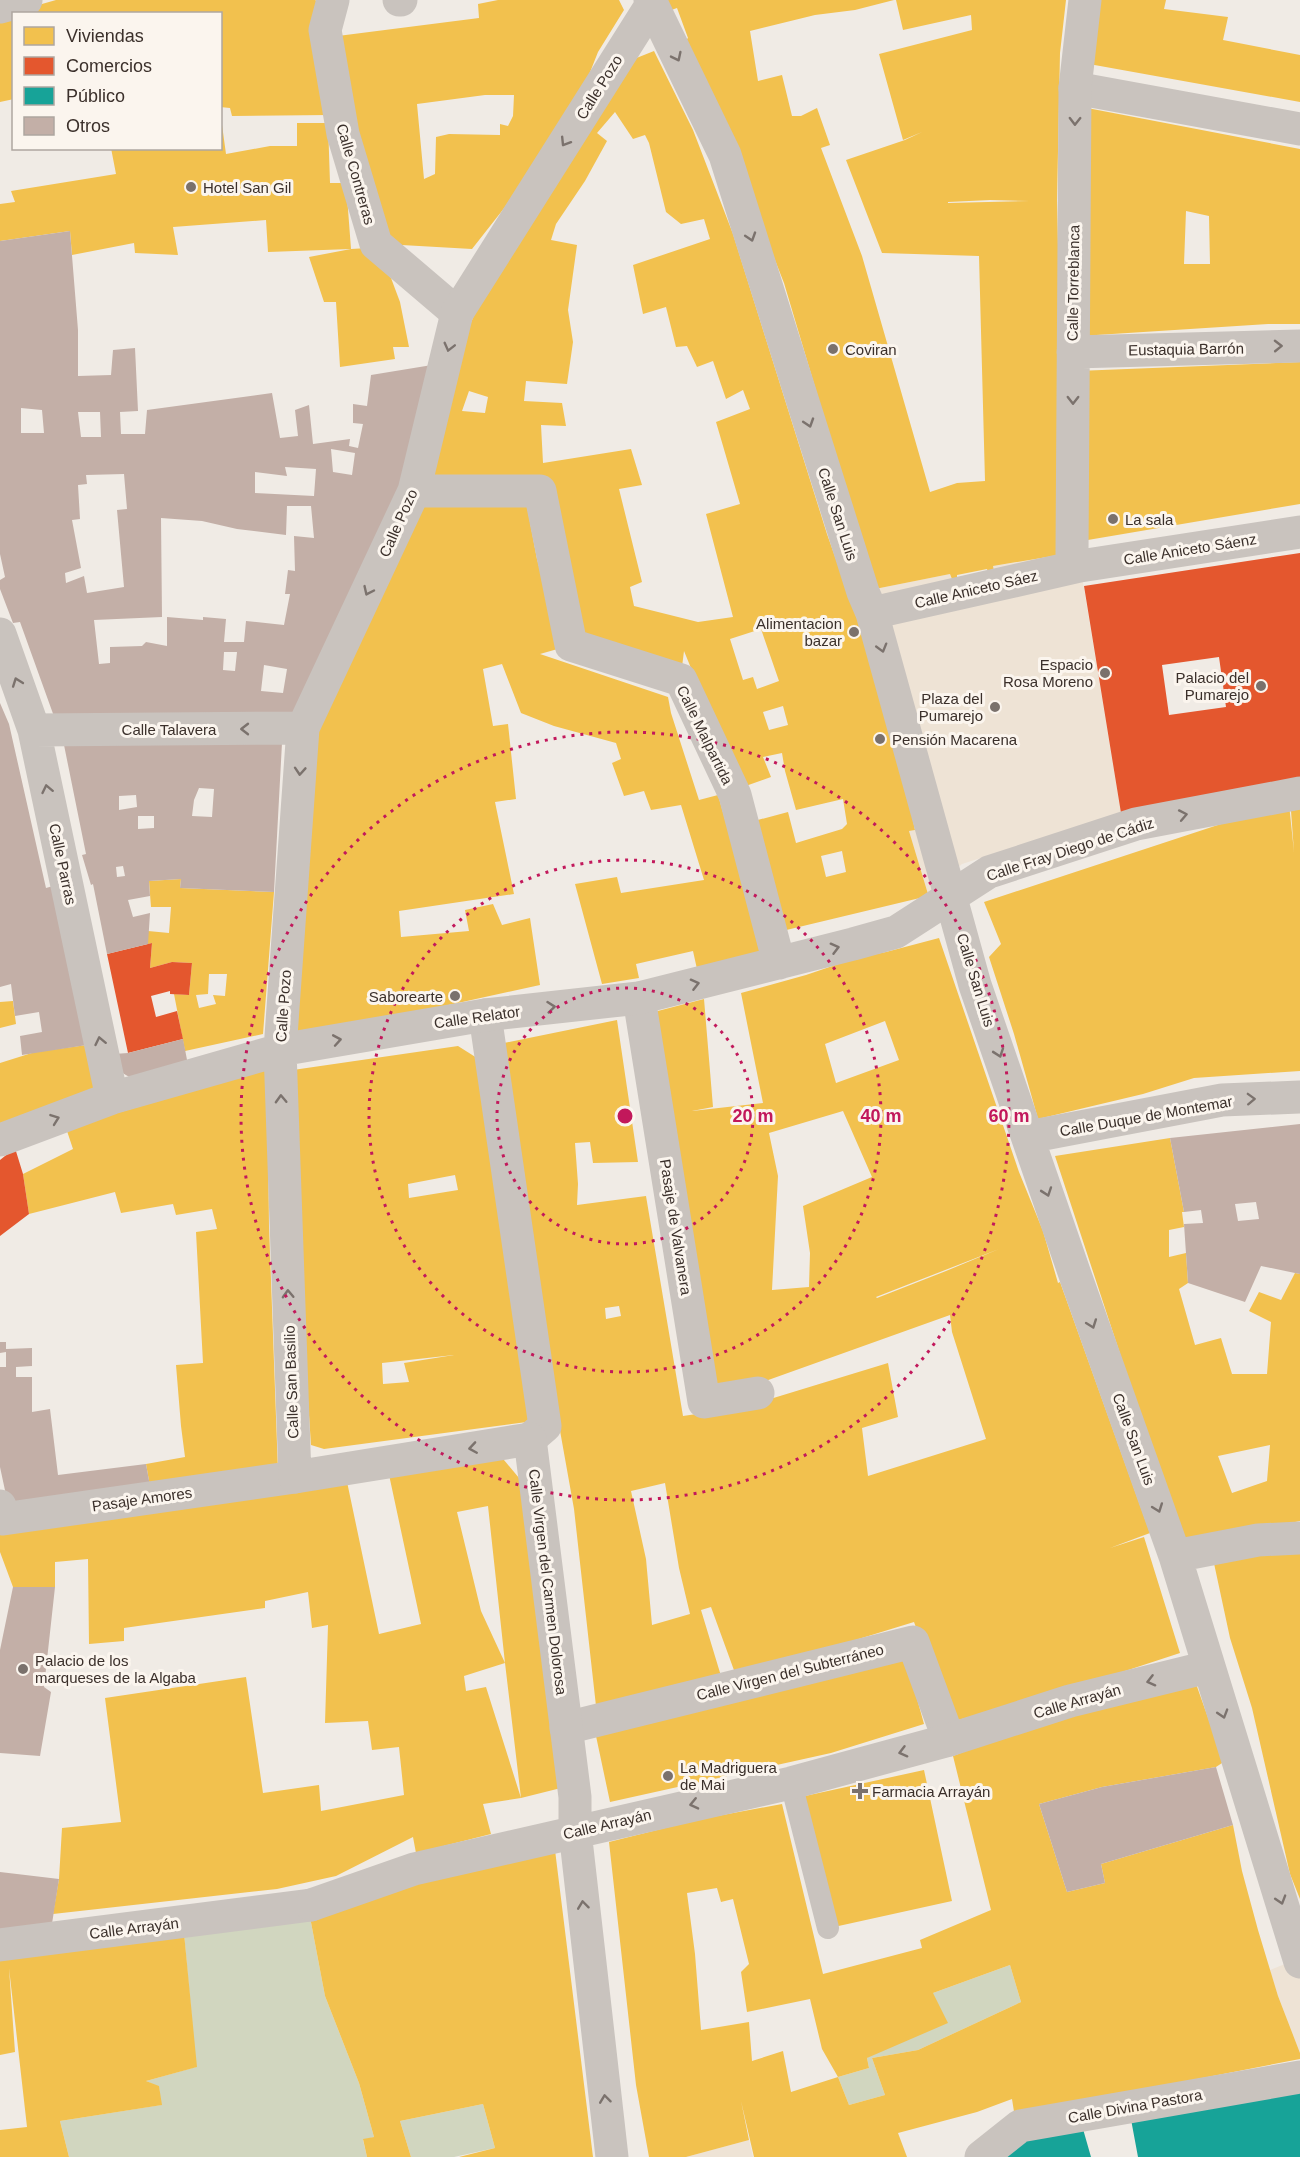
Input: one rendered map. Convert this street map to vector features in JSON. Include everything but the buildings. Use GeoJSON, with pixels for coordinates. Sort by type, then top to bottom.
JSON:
{"type":"FeatureCollection","features":[{"type":"Feature","properties":{"kind":"street"},"geometry":{"type":"LineString","coordinates":[[0,7],[26,0]]}},
{"type":"Feature","properties":{"kind":"street","name":"Calle Contreras"},"geometry":{"type":"LineString","coordinates":[[333,0],[325,30],[343,134],[376,244],[457,313]]}},
{"type":"Feature","properties":{"kind":"street","name":"Calle Torreblanca"},"geometry":{"type":"LineString","coordinates":[[1077,567],[1072,553],[1075,88],[1085,0]]}},
{"type":"Feature","properties":{"kind":"street","name":"Calle Pozo"},"geometry":{"type":"LineString","coordinates":[[280,1050],[303,728],[414,491],[457,313],[651,2]]}},
{"type":"Feature","properties":{"kind":"street","name":"Calle San Luis"},"geometry":{"type":"LineString","coordinates":[[651,2],[725,155],[856,570],[872,613],[975,985],[1175,1556],[1300,1962]]}},
{"type":"Feature","properties":{"kind":"street"},"geometry":{"type":"LineString","coordinates":[[1075,88],[1300,129]]}},
{"type":"Feature","properties":{"kind":"street","name":"Eustaquia Barrón"},"geometry":{"type":"LineString","coordinates":[[1073,352],[1300,346]]}},
{"type":"Feature","properties":{"kind":"street","name":"Calle Malpartida"},"geometry":{"type":"LineString","coordinates":[[414,491],[540,490],[571,645],[681,680],[735,795],[779,963]]}},
{"type":"Feature","properties":{"kind":"street","name":"Calle Aniceto Sáenz"},"geometry":{"type":"LineString","coordinates":[[1077,567],[1300,532]]}},
{"type":"Feature","properties":{"kind":"street","name":"Calle Aniceto Sáez"},"geometry":{"type":"LineString","coordinates":[[872,613],[1077,567]]}},
{"type":"Feature","properties":{"kind":"street","name":"Calle Parras"},"geometry":{"type":"LineString","coordinates":[[0,634],[34,730],[112,1098]]}},
{"type":"Feature","properties":{"kind":"street","name":"Calle Talavera"},"geometry":{"type":"LineString","coordinates":[[34,730],[303,728]]}},
{"type":"Feature","properties":{"kind":"street","name":"Calle Fray Diego de Cádiz"},"geometry":{"type":"LineString","coordinates":[[952,897],[989,872],[1136,824],[1300,793]]}},
{"type":"Feature","properties":{"kind":"street","name":"Calle Relator"},"geometry":{"type":"LineString","coordinates":[[0,1140],[112,1098],[280,1050],[485,1015],[639,998],[779,963],[896,932],[952,897]]}},
{"type":"Feature","properties":{"kind":"street","name":"Pasaje de Valvanera"},"geometry":{"type":"LineString","coordinates":[[639,998],[704,1402],[758,1393]]}},
{"type":"Feature","properties":{"kind":"street"},"geometry":{"type":"LineString","coordinates":[[295,1477],[530,1439],[545,1426],[485,1015]]}},
{"type":"Feature","properties":{"kind":"street","name":"Calle San Basilio"},"geometry":{"type":"LineString","coordinates":[[280,1050],[295,1477]]}},
{"type":"Feature","properties":{"kind":"street","name":"Calle Duque de Montemar"},"geometry":{"type":"LineString","coordinates":[[1028,1137],[1222,1100],[1300,1097]]}},
{"type":"Feature","properties":{"kind":"street","name":"Calle Virgen del Carmen Dolorosa"},"geometry":{"type":"LineString","coordinates":[[530,1439],[575,1797],[574,1831],[612,2157]]}},
{"type":"Feature","properties":{"kind":"street","name":"Pasaje Amores"},"geometry":{"type":"LineString","coordinates":[[0,1506],[3,1519],[295,1477]]}},
{"type":"Feature","properties":{"kind":"street"},"geometry":{"type":"LineString","coordinates":[[1175,1556],[1258,1540],[1300,1538]]}},
{"type":"Feature","properties":{"kind":"street","name":"Calle Virgen del Subterráneo"},"geometry":{"type":"LineString","coordinates":[[566,1728],[913,1642],[949,1740]]}},
{"type":"Feature","properties":{"kind":"street","name":"Calle Arrayán"},"geometry":{"type":"LineString","coordinates":[[0,1945],[311,1905],[414,1869],[791,1783],[949,1740],[1070,1701],[1208,1666]]}},
{"type":"Feature","properties":{"kind":"street","name":"Calle Divina Pastora"},"geometry":{"type":"LineString","coordinates":[[981,2157],[1020,2126],[1300,2076]]}},
{"type":"Feature","properties":{"kind":"lane"},"geometry":{"type":"LineString","coordinates":[[791,1783],[828,1928]]}},
{"type":"Feature","properties":{"kind":"green space"},"geometry":{"type":"Polygon","coordinates":[[[310,1917],[325,1996],[359,2083],[374,2137],[363,2140],[367,2157],[69,2157],[60,2121],[161,2105],[159,2087],[146,2081],[196,2067],[184,1933],[310,1917]]]}},
{"type":"Feature","properties":{"kind":"green space"},"geometry":{"type":"Polygon","coordinates":[[[1010,1965],[1021,2002],[918,2050],[872,2058],[885,2095],[849,2105],[838,2077],[869,2068],[867,2058],[933,1993],[1010,1965]]]}},
{"type":"Feature","properties":{"kind":"green space"},"geometry":{"type":"Polygon","coordinates":[[[483,2104],[495,2148],[454,2157],[411,2157],[400,2121],[483,2104]]]}},
{"type":"Feature","properties":{"kind":"shaded area","name":"Plaza del Pumarejo"},"geometry":{"type":"Polygon","coordinates":[[[1078,552],[1121,813],[962,864],[928,894],[909,831],[915,830],[875,589],[950,574],[952,579],[994,571],[993,566],[1078,552]]]}},
{"type":"Feature","properties":{"kind":"shaded area"},"geometry":{"type":"Polygon","coordinates":[[[1300,1958],[1300,2053],[1270,1970],[1300,1958]]]}},
{"type":"Feature","properties":{"kind":"shaded area"},"geometry":{"type":"Polygon","coordinates":[[[749,2140],[753,2157],[686,2157],[749,2140]]]}},
{"type":"Feature","properties":{"kind":"place","name":"Hotel San Gil"},"geometry":{"type":"Point","coordinates":[191,187]}},
{"type":"Feature","properties":{"kind":"place","name":"Coviran"},"geometry":{"type":"Point","coordinates":[833,349]}},
{"type":"Feature","properties":{"kind":"place","name":"La sala"},"geometry":{"type":"Point","coordinates":[1113,519]}},
{"type":"Feature","properties":{"kind":"place","name":"Alimentacion bazar"},"geometry":{"type":"Point","coordinates":[854,632]}},
{"type":"Feature","properties":{"kind":"place","name":"Espacio Rosa Moreno"},"geometry":{"type":"Point","coordinates":[1105,673]}},
{"type":"Feature","properties":{"kind":"place","name":"Palacio del Pumarejo"},"geometry":{"type":"Point","coordinates":[1261,686]}},
{"type":"Feature","properties":{"kind":"place","name":"Plaza del Pumarejo"},"geometry":{"type":"Point","coordinates":[995,707]}},
{"type":"Feature","properties":{"kind":"place","name":"Pensión Macarena"},"geometry":{"type":"Point","coordinates":[880,739]}},
{"type":"Feature","properties":{"kind":"place","name":"Saborearte"},"geometry":{"type":"Point","coordinates":[455,996]}},
{"type":"Feature","properties":{"kind":"place","name":"Palacio de los marqueses de la Algaba"},"geometry":{"type":"Point","coordinates":[23,1669]}},
{"type":"Feature","properties":{"kind":"place","name":"La Madriguera de Mai"},"geometry":{"type":"Point","coordinates":[668,1776]}},
{"type":"Feature","properties":{"kind":"place","name":"Farmacia Arrayán"},"geometry":{"type":"Point","coordinates":[860,1791]}}]}
